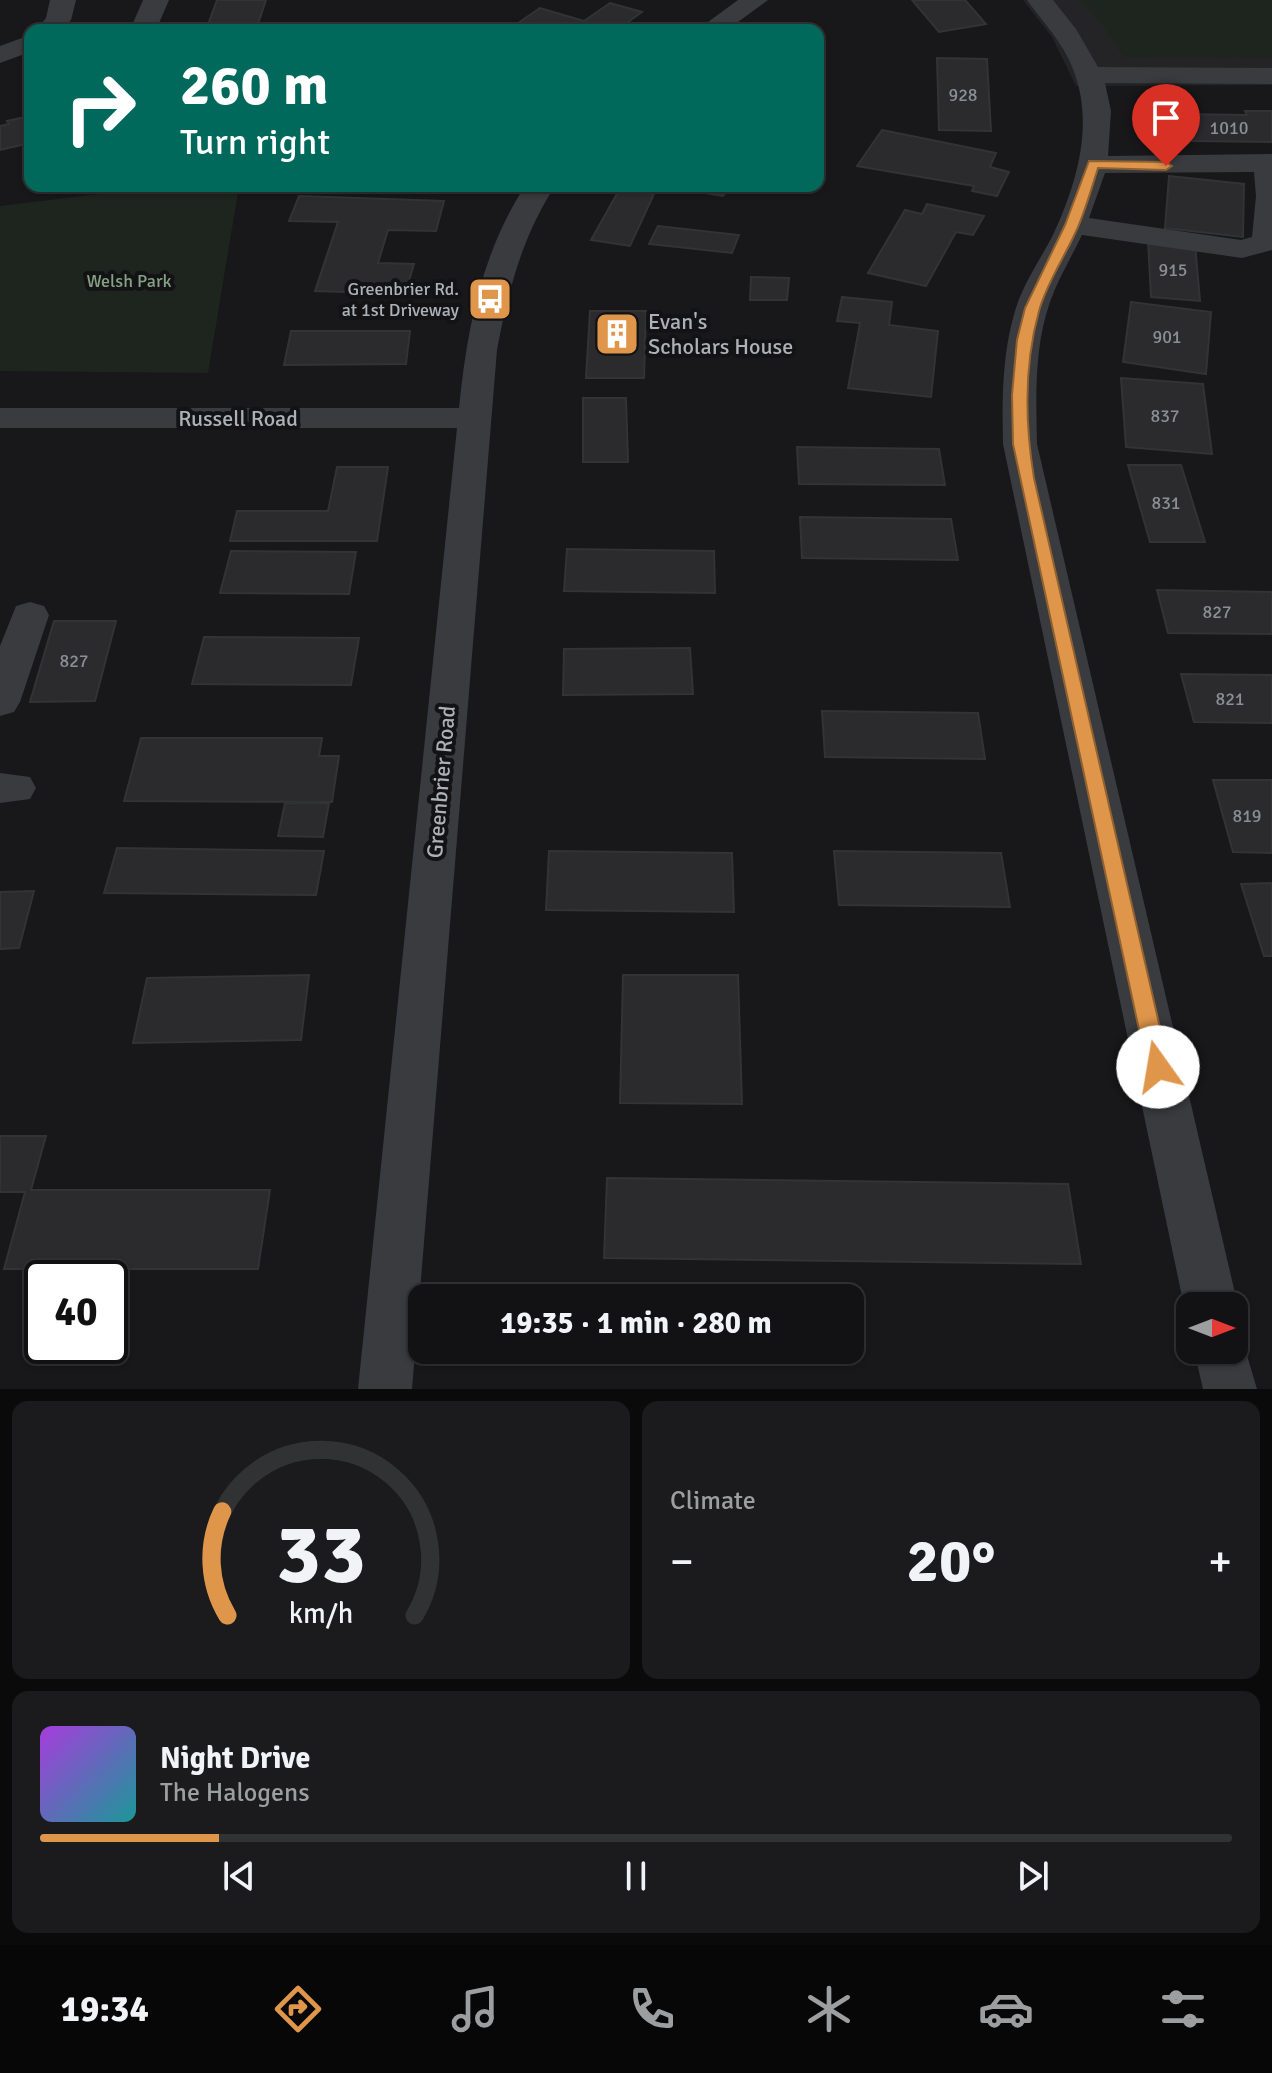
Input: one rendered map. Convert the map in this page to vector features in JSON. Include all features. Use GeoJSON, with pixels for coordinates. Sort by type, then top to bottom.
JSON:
{"type":"FeatureCollection","features":[{"type":"Feature","properties":{"kind":"street"},"geometry":{"type":"LineString","coordinates":[[54,24],[63,0]]}},
{"type":"Feature","properties":{"kind":"street"},"geometry":{"type":"LineString","coordinates":[[146,24],[156,0]]}},
{"type":"Feature","properties":{"kind":"street"},"geometry":{"type":"LineString","coordinates":[[719,24],[755,0]]}},
{"type":"Feature","properties":{"kind":"street"},"geometry":{"type":"LineString","coordinates":[[1040,0],[1071,37],[1091,75],[1098,116],[1093,164],[1072,225],[1032,308],[1019,395],[1020,444],[1208,1292]]}},
{"type":"Feature","properties":{"kind":"street"},"geometry":{"type":"LineString","coordinates":[[0,55],[24,45]]}},
{"type":"Feature","properties":{"kind":"street"},"geometry":{"type":"LineString","coordinates":[[1091,75],[1272,76]]}},
{"type":"Feature","properties":{"kind":"street"},"geometry":{"type":"LineString","coordinates":[[1072,225],[1242,249],[1266,242],[1271,196],[1270,163],[1093,164]]}},
{"type":"Feature","properties":{"kind":"street","name":"Greenbrier Road"},"geometry":{"type":"LineString","coordinates":[[385,1389],[481,350],[490,299],[507,245],[537,192]]}},
{"type":"Feature","properties":{"kind":"street","name":"Russell Road"},"geometry":{"type":"LineString","coordinates":[[0,418],[476,418]]}},
{"type":"Feature","properties":{"kind":"street"},"geometry":{"type":"LineString","coordinates":[[0,702],[30,615]]}},
{"type":"Feature","properties":{"kind":"street"},"geometry":{"type":"LineString","coordinates":[[1224,1364],[1230,1389]]}},
{"type":"Feature","properties":{"kind":"shaded area"},"geometry":{"type":"Polygon","coordinates":[[[1023,0],[1272,0],[1272,85],[1076,86],[1052,37],[1023,0]]]}},
{"type":"Feature","properties":{"kind":"green space"},"geometry":{"type":"Polygon","coordinates":[[[1080,0],[1272,0],[1272,58],[1124,57],[1101,22],[1080,0]]]}},
{"type":"Feature","properties":{"kind":"green space","name":"Welsh Park"},"geometry":{"type":"Polygon","coordinates":[[[115,192],[238,192],[208,373],[0,371],[0,206],[115,192]]]}},
{"type":"Feature","properties":{"kind":"building"},"geometry":{"type":"Polygon","coordinates":[[[217,0],[266,0],[258,24],[208,24],[217,0]]]}},
{"type":"Feature","properties":{"kind":"building"},"geometry":{"type":"Polygon","coordinates":[[[912,0],[965,0],[986,24],[939,32],[912,0]]]}},
{"type":"Feature","properties":{"kind":"building"},"geometry":{"type":"Polygon","coordinates":[[[610,3],[642,12],[625,24],[518,23],[540,8],[584,21],[610,3]]]}},
{"type":"Feature","properties":{"kind":"building"},"geometry":{"type":"Polygon","coordinates":[[[937,58],[987,59],[991,131],[939,130],[937,58]]]}},
{"type":"Feature","properties":{"kind":"building"},"geometry":{"type":"Polygon","coordinates":[[[1245,111],[1272,111],[1272,142],[1192,141],[1181,114],[1247,115],[1245,111]]]}},
{"type":"Feature","properties":{"kind":"building"},"geometry":{"type":"Polygon","coordinates":[[[24,117],[24,144],[0,150],[0,126],[9,124],[7,121],[24,117]]]}},
{"type":"Feature","properties":{"kind":"building"},"geometry":{"type":"Polygon","coordinates":[[[882,130],[996,153],[990,167],[1009,172],[997,196],[972,191],[974,186],[857,166],[882,130]]]}},
{"type":"Feature","properties":{"kind":"building"},"geometry":{"type":"Polygon","coordinates":[[[1169,176],[1244,184],[1243,237],[1165,228],[1169,176]]]}},
{"type":"Feature","properties":{"kind":"building"},"geometry":{"type":"Polygon","coordinates":[[[618,192],[654,194],[630,246],[591,240],[618,192]]]}},
{"type":"Feature","properties":{"kind":"building"},"geometry":{"type":"Polygon","coordinates":[[[699,192],[726,192],[723,196],[699,192]]]}},
{"type":"Feature","properties":{"kind":"building"},"geometry":{"type":"Polygon","coordinates":[[[299,196],[444,201],[436,231],[388,230],[378,263],[414,264],[405,294],[315,291],[338,222],[289,221],[299,196]]]}},
{"type":"Feature","properties":{"kind":"building"},"geometry":{"type":"Polygon","coordinates":[[[927,204],[984,216],[973,235],[956,232],[926,286],[868,273],[905,210],[922,214],[927,204]]]}},
{"type":"Feature","properties":{"kind":"building"},"geometry":{"type":"Polygon","coordinates":[[[658,226],[739,235],[732,253],[649,244],[658,226]]]}},
{"type":"Feature","properties":{"kind":"building"},"geometry":{"type":"Polygon","coordinates":[[[1148,240],[1195,244],[1200,301],[1151,297],[1148,240]]]}},
{"type":"Feature","properties":{"kind":"building"},"geometry":{"type":"Polygon","coordinates":[[[751,277],[789,278],[787,300],[750,300],[751,277]]]}},
{"type":"Feature","properties":{"kind":"building"},"geometry":{"type":"Polygon","coordinates":[[[842,297],[892,302],[889,325],[938,331],[931,397],[848,388],[860,323],[837,321],[842,297]]]}},
{"type":"Feature","properties":{"kind":"building"},"geometry":{"type":"Polygon","coordinates":[[[1131,302],[1211,312],[1206,374],[1123,362],[1131,302]]]}},
{"type":"Feature","properties":{"kind":"building","name":"Evan's Scholars House"},"geometry":{"type":"Polygon","coordinates":[[[590,311],[646,311],[644,378],[586,378],[590,311]]]}},
{"type":"Feature","properties":{"kind":"building"},"geometry":{"type":"Polygon","coordinates":[[[291,331],[410,331],[406,364],[284,365],[291,331]]]}},
{"type":"Feature","properties":{"kind":"building"},"geometry":{"type":"Polygon","coordinates":[[[1121,378],[1203,384],[1212,454],[1126,447],[1121,378]]]}},
{"type":"Feature","properties":{"kind":"building"},"geometry":{"type":"Polygon","coordinates":[[[583,398],[626,398],[628,462],[583,462],[583,398]]]}},
{"type":"Feature","properties":{"kind":"building"},"geometry":{"type":"Polygon","coordinates":[[[797,447],[939,449],[945,485],[799,484],[797,447]]]}},
{"type":"Feature","properties":{"kind":"building"},"geometry":{"type":"Polygon","coordinates":[[[1128,465],[1181,465],[1205,542],[1150,542],[1128,465]]]}},
{"type":"Feature","properties":{"kind":"building"},"geometry":{"type":"Polygon","coordinates":[[[337,467],[388,467],[377,541],[230,541],[237,511],[328,511],[337,467]]]}},
{"type":"Feature","properties":{"kind":"building"},"geometry":{"type":"Polygon","coordinates":[[[800,517],[951,519],[958,560],[802,558],[800,517]]]}},
{"type":"Feature","properties":{"kind":"building"},"geometry":{"type":"Polygon","coordinates":[[[567,549],[714,551],[715,593],[564,591],[567,549]]]}},
{"type":"Feature","properties":{"kind":"building"},"geometry":{"type":"Polygon","coordinates":[[[231,551],[356,552],[349,594],[220,593],[231,551]]]}},
{"type":"Feature","properties":{"kind":"building"},"geometry":{"type":"Polygon","coordinates":[[[1157,590],[1272,592],[1272,634],[1168,633],[1157,590]]]}},
{"type":"Feature","properties":{"kind":"building"},"geometry":{"type":"Polygon","coordinates":[[[54,621],[116,621],[95,701],[30,702],[54,621]]]}},
{"type":"Feature","properties":{"kind":"building"},"geometry":{"type":"Polygon","coordinates":[[[204,637],[359,638],[351,685],[192,684],[204,637]]]}},
{"type":"Feature","properties":{"kind":"building"},"geometry":{"type":"Polygon","coordinates":[[[690,648],[693,694],[563,695],[564,649],[690,648]]]}},
{"type":"Feature","properties":{"kind":"building"},"geometry":{"type":"Polygon","coordinates":[[[1181,674],[1272,675],[1272,723],[1194,722],[1181,674]]]}},
{"type":"Feature","properties":{"kind":"building"},"geometry":{"type":"Polygon","coordinates":[[[822,711],[978,713],[985,759],[825,757],[822,711]]]}},
{"type":"Feature","properties":{"kind":"building"},"geometry":{"type":"Polygon","coordinates":[[[141,738],[322,738],[319,756],[339,756],[332,802],[124,801],[141,738]]]}},
{"type":"Feature","properties":{"kind":"building"},"geometry":{"type":"Polygon","coordinates":[[[1213,780],[1272,780],[1272,853],[1233,852],[1213,780]]]}},
{"type":"Feature","properties":{"kind":"building"},"geometry":{"type":"Polygon","coordinates":[[[285,803],[329,803],[323,837],[278,836],[285,803]]]}},
{"type":"Feature","properties":{"kind":"building"},"geometry":{"type":"Polygon","coordinates":[[[117,848],[324,851],[316,895],[104,893],[117,848]]]}},
{"type":"Feature","properties":{"kind":"building"},"geometry":{"type":"Polygon","coordinates":[[[549,851],[732,853],[734,912],[546,910],[549,851]]]}},
{"type":"Feature","properties":{"kind":"building"},"geometry":{"type":"Polygon","coordinates":[[[834,851],[1001,853],[1010,907],[839,905],[834,851]]]}},
{"type":"Feature","properties":{"kind":"building"},"geometry":{"type":"Polygon","coordinates":[[[1272,883],[1272,956],[1264,956],[1241,884],[1272,883]]]}},
{"type":"Feature","properties":{"kind":"building"},"geometry":{"type":"Polygon","coordinates":[[[34,891],[19,948],[0,949],[0,892],[34,891]]]}},
{"type":"Feature","properties":{"kind":"building"},"geometry":{"type":"Polygon","coordinates":[[[309,975],[301,1040],[133,1043],[147,978],[309,975]]]}},
{"type":"Feature","properties":{"kind":"building"},"geometry":{"type":"Polygon","coordinates":[[[623,975],[738,975],[742,1104],[620,1103],[623,975]]]}},
{"type":"Feature","properties":{"kind":"building"},"geometry":{"type":"Polygon","coordinates":[[[0,1136],[46,1136],[31,1190],[270,1190],[258,1269],[128,1269],[128,1260],[24,1260],[24,1269],[4,1269],[25,1192],[0,1192],[0,1136]]]}},
{"type":"Feature","properties":{"kind":"building"},"geometry":{"type":"Polygon","coordinates":[[[607,1178],[1068,1184],[1081,1264],[604,1258],[607,1178]]]}},
{"type":"Feature","properties":{"kind":"place","name":"Greenbrier Rd. at 1st Driveway"},"geometry":{"type":"Point","coordinates":[490,299]}},
{"type":"Feature","properties":{"kind":"place","name":"Evan's Scholars House"},"geometry":{"type":"Point","coordinates":[617,334]}},
{"type":"Feature","properties":{"kind":"route"},"geometry":{"type":"LineString","coordinates":[[1158,1067],[1026,478],[1020,444],[1019,395],[1032,308],[1072,225],[1093,164],[1166,166]]}}]}
